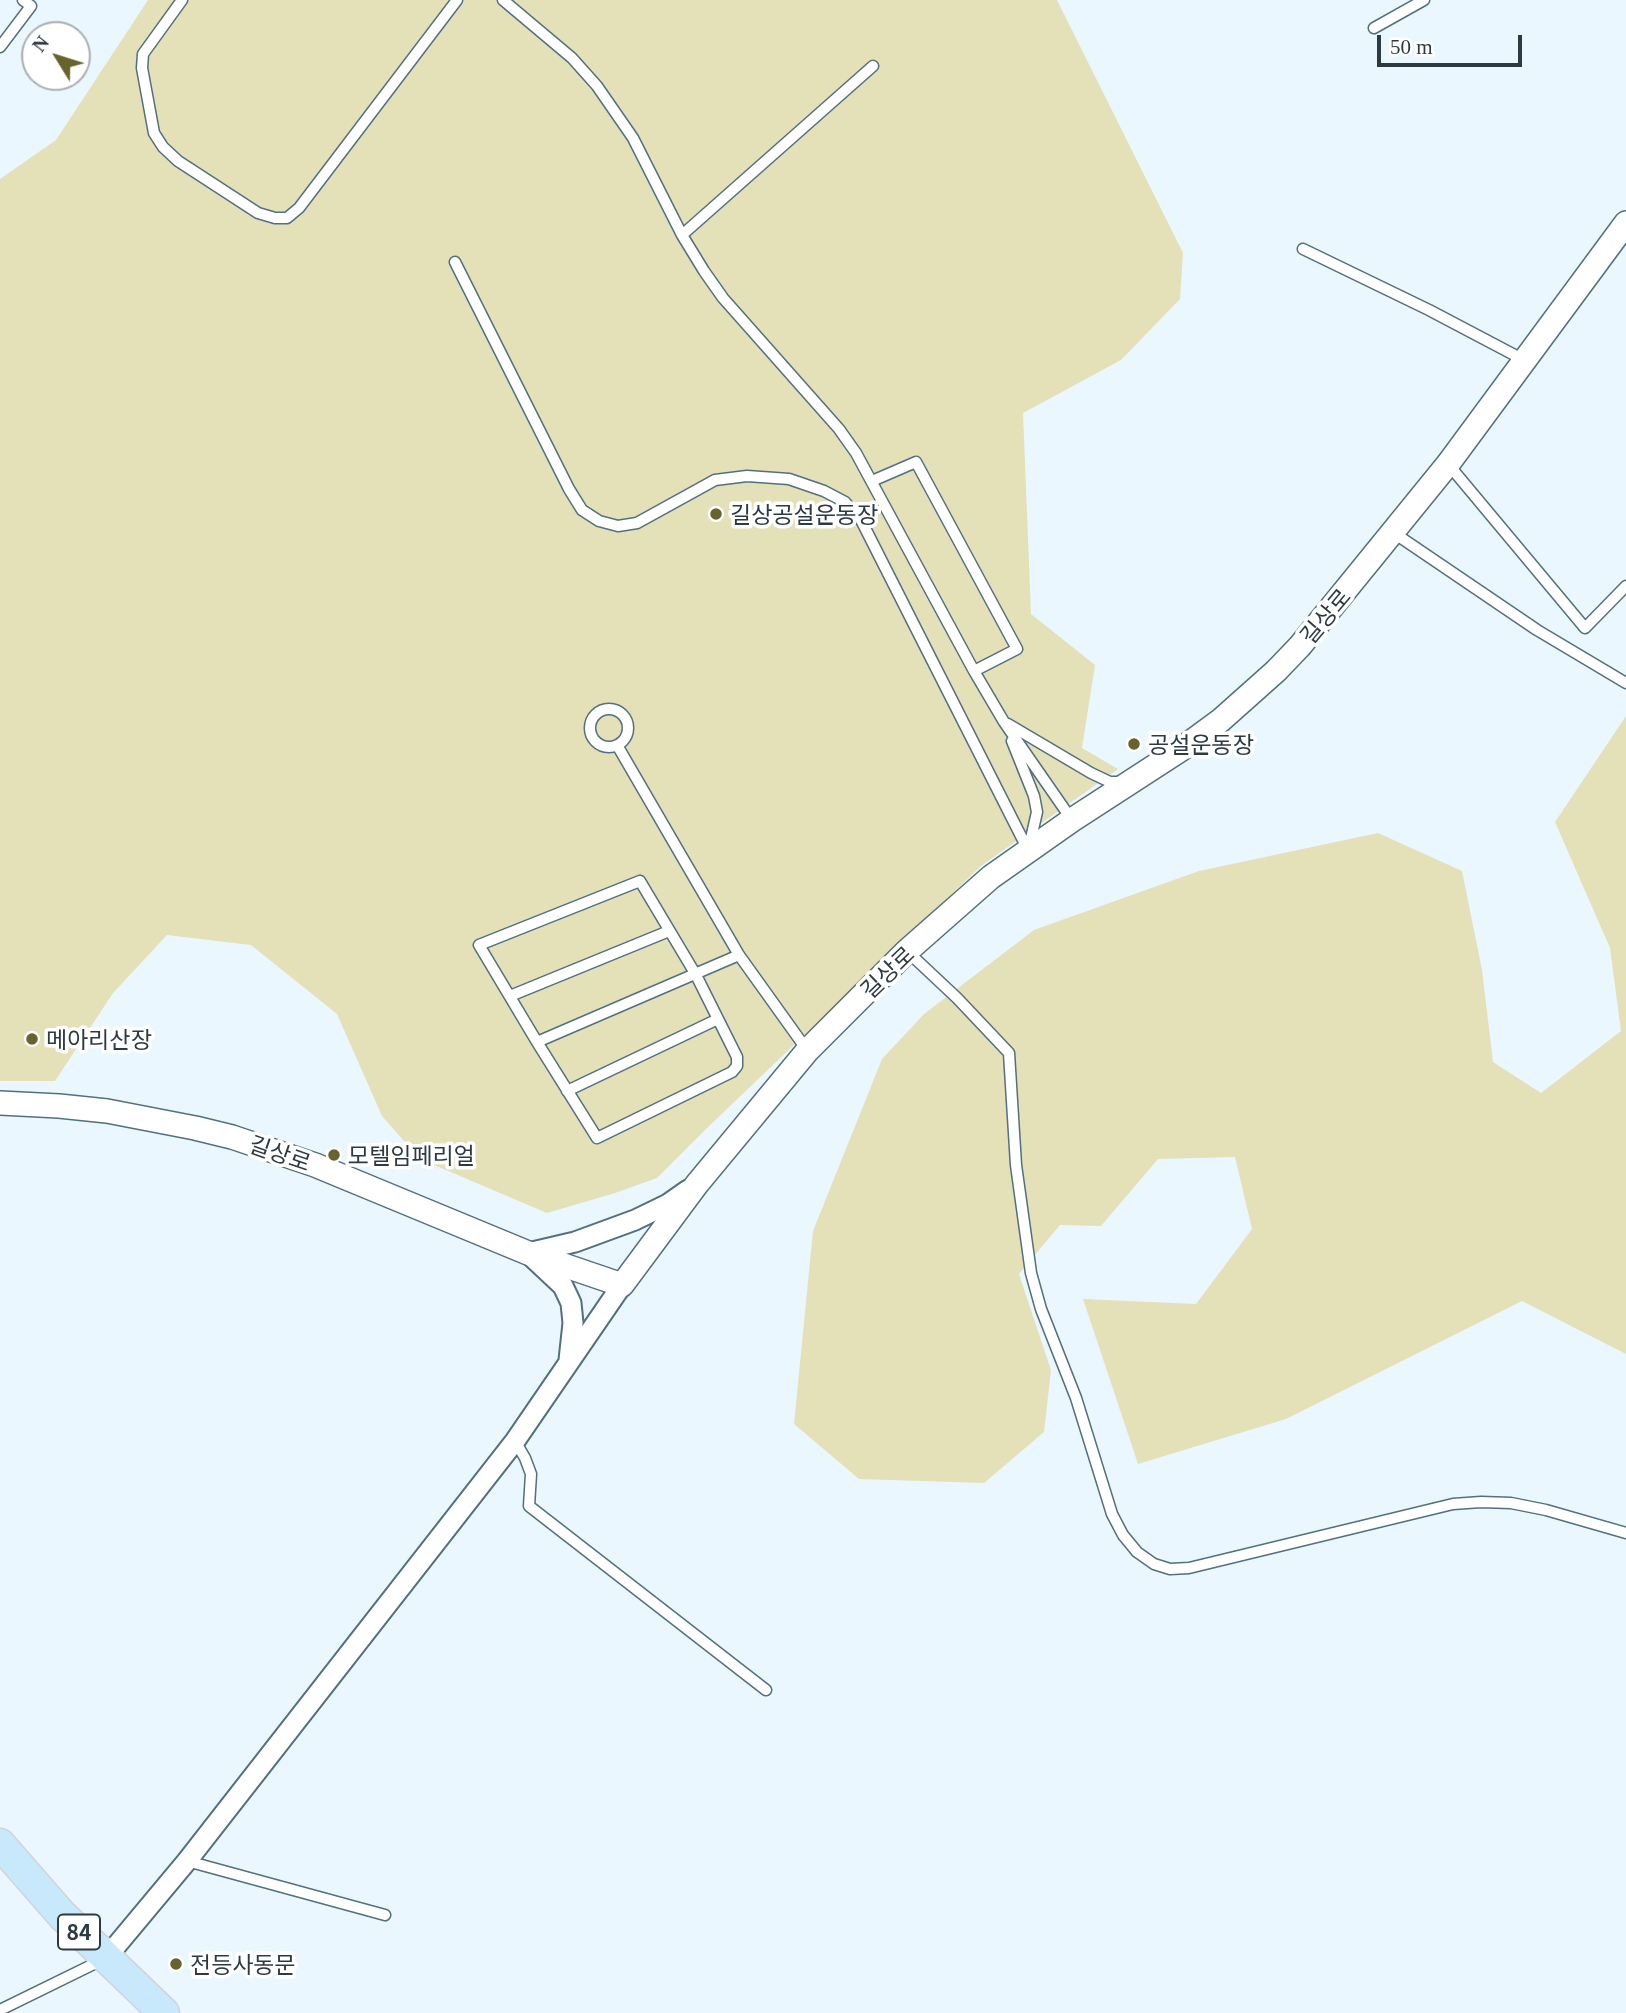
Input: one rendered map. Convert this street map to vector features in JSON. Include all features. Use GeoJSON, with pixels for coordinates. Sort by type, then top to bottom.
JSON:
{"type":"FeatureCollection","features":[{"type":"Feature","properties":{"kind":"main road","name":"84"},"geometry":{"type":"LineString","coordinates":[[0,1844],[62,1915],[164,2013]]}},
{"type":"Feature","properties":{"kind":"street","name":"길상로"},"geometry":{"type":"LineString","coordinates":[[0,1103],[107,1111],[232,1137],[315,1165],[528,1253],[622,1285],[697,1184],[808,1050],[907,951],[991,877],[1221,720],[1300,646],[1448,464],[1626,223]]}},
{"type":"Feature","properties":{"kind":"street"},"geometry":{"type":"LineString","coordinates":[[528,1253],[575,1242],[635,1220],[668,1204],[697,1184]]}},
{"type":"Feature","properties":{"kind":"street"},"geometry":{"type":"LineString","coordinates":[[528,1253],[563,1286],[571,1303],[573,1323],[569,1363]]}},
{"type":"Feature","properties":{"kind":"street"},"geometry":{"type":"LineString","coordinates":[[106,1958],[187,1861],[514,1441],[622,1285]]}},
{"type":"Feature","properties":{"kind":"lane"},"geometry":{"type":"LineString","coordinates":[[0,47],[31,6],[23,0]]}},
{"type":"Feature","properties":{"kind":"lane"},"geometry":{"type":"LineString","coordinates":[[182,0],[143,54],[142,68],[154,133],[163,147],[178,161],[258,213],[287,218],[299,208],[457,0]]}},
{"type":"Feature","properties":{"kind":"lane"},"geometry":{"type":"LineString","coordinates":[[503,0],[572,58],[597,86],[633,138],[682,234],[723,298],[839,429],[856,453],[1004,722],[1072,820]]}},
{"type":"Feature","properties":{"kind":"lane"},"geometry":{"type":"LineString","coordinates":[[1374,28],[1424,0]]}},
{"type":"Feature","properties":{"kind":"lane"},"geometry":{"type":"LineString","coordinates":[[682,234],[873,66]]}},
{"type":"Feature","properties":{"kind":"lane"},"geometry":{"type":"LineString","coordinates":[[1303,249],[1525,360]]}},
{"type":"Feature","properties":{"kind":"lane"},"geometry":{"type":"LineString","coordinates":[[455,261],[569,489],[582,510],[599,522],[618,526],[637,523],[715,480],[747,476],[789,479],[824,491],[845,502],[861,520],[1028,850]]}},
{"type":"Feature","properties":{"kind":"lane"},"geometry":{"type":"LineString","coordinates":[[872,481],[916,463],[1017,649],[974,671]]}},
{"type":"Feature","properties":{"kind":"lane"},"geometry":{"type":"LineString","coordinates":[[1448,464],[1585,628],[1626,586]]}},
{"type":"Feature","properties":{"kind":"lane"},"geometry":{"type":"LineString","coordinates":[[1394,533],[1537,630],[1626,683]]}},
{"type":"Feature","properties":{"kind":"lane"},"geometry":{"type":"LineString","coordinates":[[1004,722],[1037,812],[1028,850]]}},
{"type":"Feature","properties":{"kind":"lane"},"geometry":{"type":"LineString","coordinates":[[1004,722],[1110,782],[1132,782]]}},
{"type":"Feature","properties":{"kind":"lane"},"geometry":{"type":"LineString","coordinates":[[617,745],[739,955],[808,1050]]}},
{"type":"Feature","properties":{"kind":"lane"},"geometry":{"type":"LineString","coordinates":[[640,881],[696,975],[737,1057],[737,1066],[732,1072],[597,1138],[479,945],[640,881]]}},
{"type":"Feature","properties":{"kind":"lane"},"geometry":{"type":"LineString","coordinates":[[510,996],[669,931]]}},
{"type":"Feature","properties":{"kind":"lane"},"geometry":{"type":"LineString","coordinates":[[907,951],[957,998],[1009,1053],[1016,1165],[1031,1273],[1041,1309],[1076,1398],[1112,1514],[1123,1535],[1137,1552],[1154,1564],[1170,1569],[1189,1567],[1453,1504],[1481,1502],[1511,1503],[1546,1510],[1626,1533]]}},
{"type":"Feature","properties":{"kind":"lane"},"geometry":{"type":"LineString","coordinates":[[537,1042],[739,955]]}},
{"type":"Feature","properties":{"kind":"lane"},"geometry":{"type":"LineString","coordinates":[[567,1091],[718,1019]]}},
{"type":"Feature","properties":{"kind":"lane"},"geometry":{"type":"LineString","coordinates":[[514,1441],[531,1474],[529,1506],[766,1690]]}},
{"type":"Feature","properties":{"kind":"lane"},"geometry":{"type":"LineString","coordinates":[[187,1861],[385,1915]]}},
{"type":"Feature","properties":{"kind":"lane"},"geometry":{"type":"LineString","coordinates":[[0,2010],[106,1958]]}},
{"type":"Feature","properties":{"kind":"shaded area","name":"길상공설운동장"},"geometry":{"type":"Polygon","coordinates":[[[148,0],[1057,0],[1183,253],[1180,299],[1121,360],[1023,413],[1031,614],[1095,665],[1082,748],[1118,769],[981,866],[657,1178],[547,1213],[420,1159],[382,1116],[337,1014],[251,945],[167,935],[113,993],[55,1081],[0,1081],[0,179],[56,140],[88,91],[91,91],[91,87],[148,0]]]}},
{"type":"Feature","properties":{"kind":"shaded area"},"geometry":{"type":"Polygon","coordinates":[[[1626,716],[1626,1354],[1522,1301],[1286,1419],[1138,1464],[1083,1299],[1196,1304],[1252,1229],[1235,1157],[1158,1159],[1101,1226],[1060,1225],[1019,1274],[1051,1370],[1044,1432],[984,1483],[859,1479],[794,1424],[813,1231],[882,1059],[924,1014],[1034,930],[1199,871],[1378,833],[1462,871],[1482,970],[1493,1062],[1541,1093],[1621,1031],[1610,948],[1555,822],[1626,716]]]}},
{"type":"Feature","properties":{"kind":"place","name":"길상공설운동장"},"geometry":{"type":"Point","coordinates":[716,514]}},
{"type":"Feature","properties":{"kind":"place","name":"공설운동장"},"geometry":{"type":"Point","coordinates":[1134,744]}},
{"type":"Feature","properties":{"kind":"place","name":"메아리산장"},"geometry":{"type":"Point","coordinates":[32,1039]}},
{"type":"Feature","properties":{"kind":"place","name":"모텔임페리얼"},"geometry":{"type":"Point","coordinates":[334,1155]}},
{"type":"Feature","properties":{"kind":"place","name":"전등사동문"},"geometry":{"type":"Point","coordinates":[176,1964]}}]}
